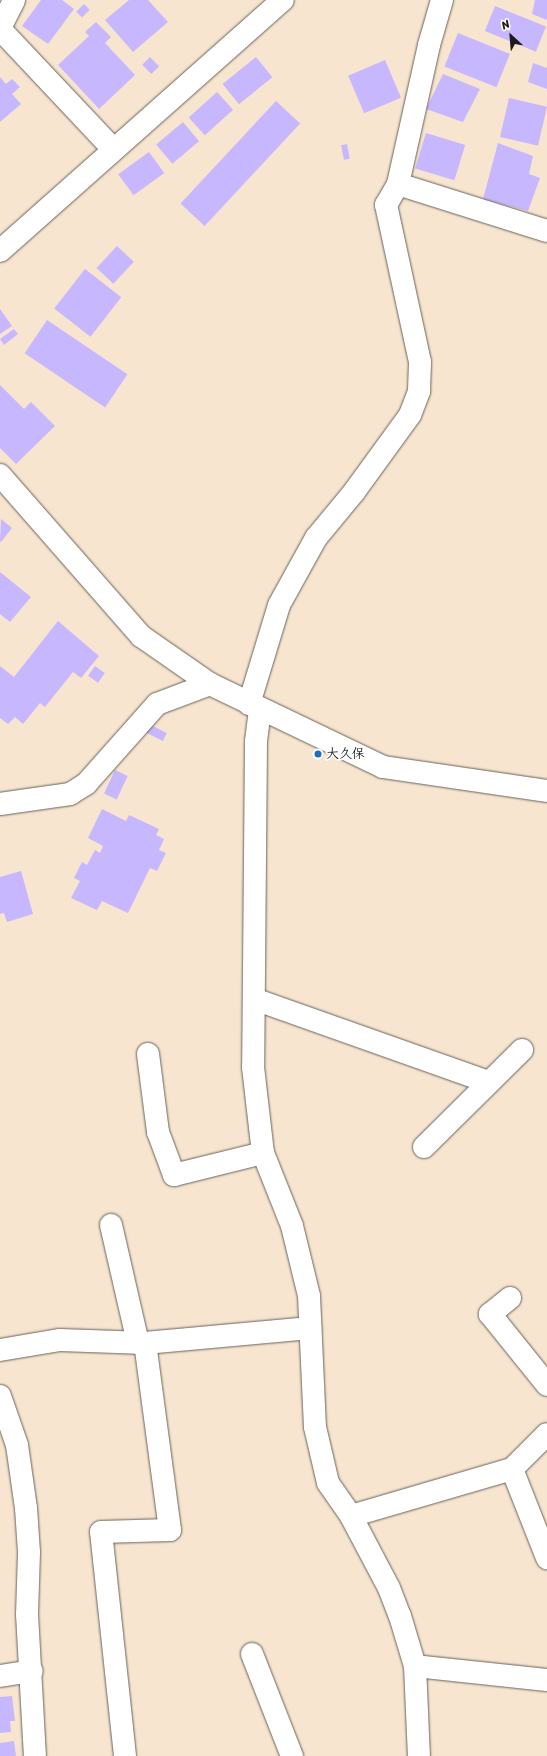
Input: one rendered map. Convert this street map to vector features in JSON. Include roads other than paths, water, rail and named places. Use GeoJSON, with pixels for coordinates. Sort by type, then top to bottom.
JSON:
{"type":"FeatureCollection","features":[{"type":"Feature","properties":{"kind":"street"},"geometry":{"type":"LineString","coordinates":[[14,0],[0,29],[113,149]]}},
{"type":"Feature","properties":{"kind":"street"},"geometry":{"type":"LineString","coordinates":[[0,251],[113,149],[283,0]]}},
{"type":"Feature","properties":{"kind":"street"},"geometry":{"type":"LineString","coordinates":[[419,1756],[415,1666],[389,1588],[350,1516],[328,1483],[315,1427],[309,1296],[292,1226],[263,1153],[253,1066],[255,707],[279,605],[316,538],[354,492],[410,415],[419,391],[420,362],[386,205],[398,184],[429,45],[442,0]]}},
{"type":"Feature","properties":{"kind":"street"},"geometry":{"type":"LineString","coordinates":[[398,184],[547,231]]}},
{"type":"Feature","properties":{"kind":"street"},"geometry":{"type":"LineString","coordinates":[[0,475],[141,636],[210,684],[255,707],[383,767],[547,791]]}},
{"type":"Feature","properties":{"kind":"street"},"geometry":{"type":"LineString","coordinates":[[0,804],[70,794],[86,784],[156,704],[178,694],[210,684]]}},
{"type":"Feature","properties":{"kind":"street"},"geometry":{"type":"LineString","coordinates":[[254,1000],[489,1082]]}},
{"type":"Feature","properties":{"kind":"street"},"geometry":{"type":"LineString","coordinates":[[424,1147],[522,1050]]}},
{"type":"Feature","properties":{"kind":"street"},"geometry":{"type":"LineString","coordinates":[[148,1054],[158,1132],[174,1175],[263,1153]]}},
{"type":"Feature","properties":{"kind":"street"},"geometry":{"type":"LineString","coordinates":[[111,1225],[141,1343],[170,1530],[101,1532],[125,1756]]}},
{"type":"Feature","properties":{"kind":"street"},"geometry":{"type":"LineString","coordinates":[[510,1298],[490,1314],[547,1385]]}},
{"type":"Feature","properties":{"kind":"street"},"geometry":{"type":"LineString","coordinates":[[0,1350],[60,1340],[141,1343],[310,1328]]}},
{"type":"Feature","properties":{"kind":"street"},"geometry":{"type":"LineString","coordinates":[[0,1396],[17,1445],[26,1508],[29,1552],[27,1614],[32,1671],[35,1756]]}},
{"type":"Feature","properties":{"kind":"street"},"geometry":{"type":"LineString","coordinates":[[350,1516],[512,1469],[547,1434]]}},
{"type":"Feature","properties":{"kind":"street"},"geometry":{"type":"LineString","coordinates":[[512,1469],[547,1558]]}},
{"type":"Feature","properties":{"kind":"street"},"geometry":{"type":"LineString","coordinates":[[252,1654],[292,1756]]}},
{"type":"Feature","properties":{"kind":"street"},"geometry":{"type":"LineString","coordinates":[[415,1666],[547,1680]]}},
{"type":"Feature","properties":{"kind":"street"},"geometry":{"type":"LineString","coordinates":[[0,1676],[32,1671]]}},
{"type":"Feature","properties":{"kind":"place","name":"大久保"},"geometry":{"type":"Point","coordinates":[318,754]}}]}
